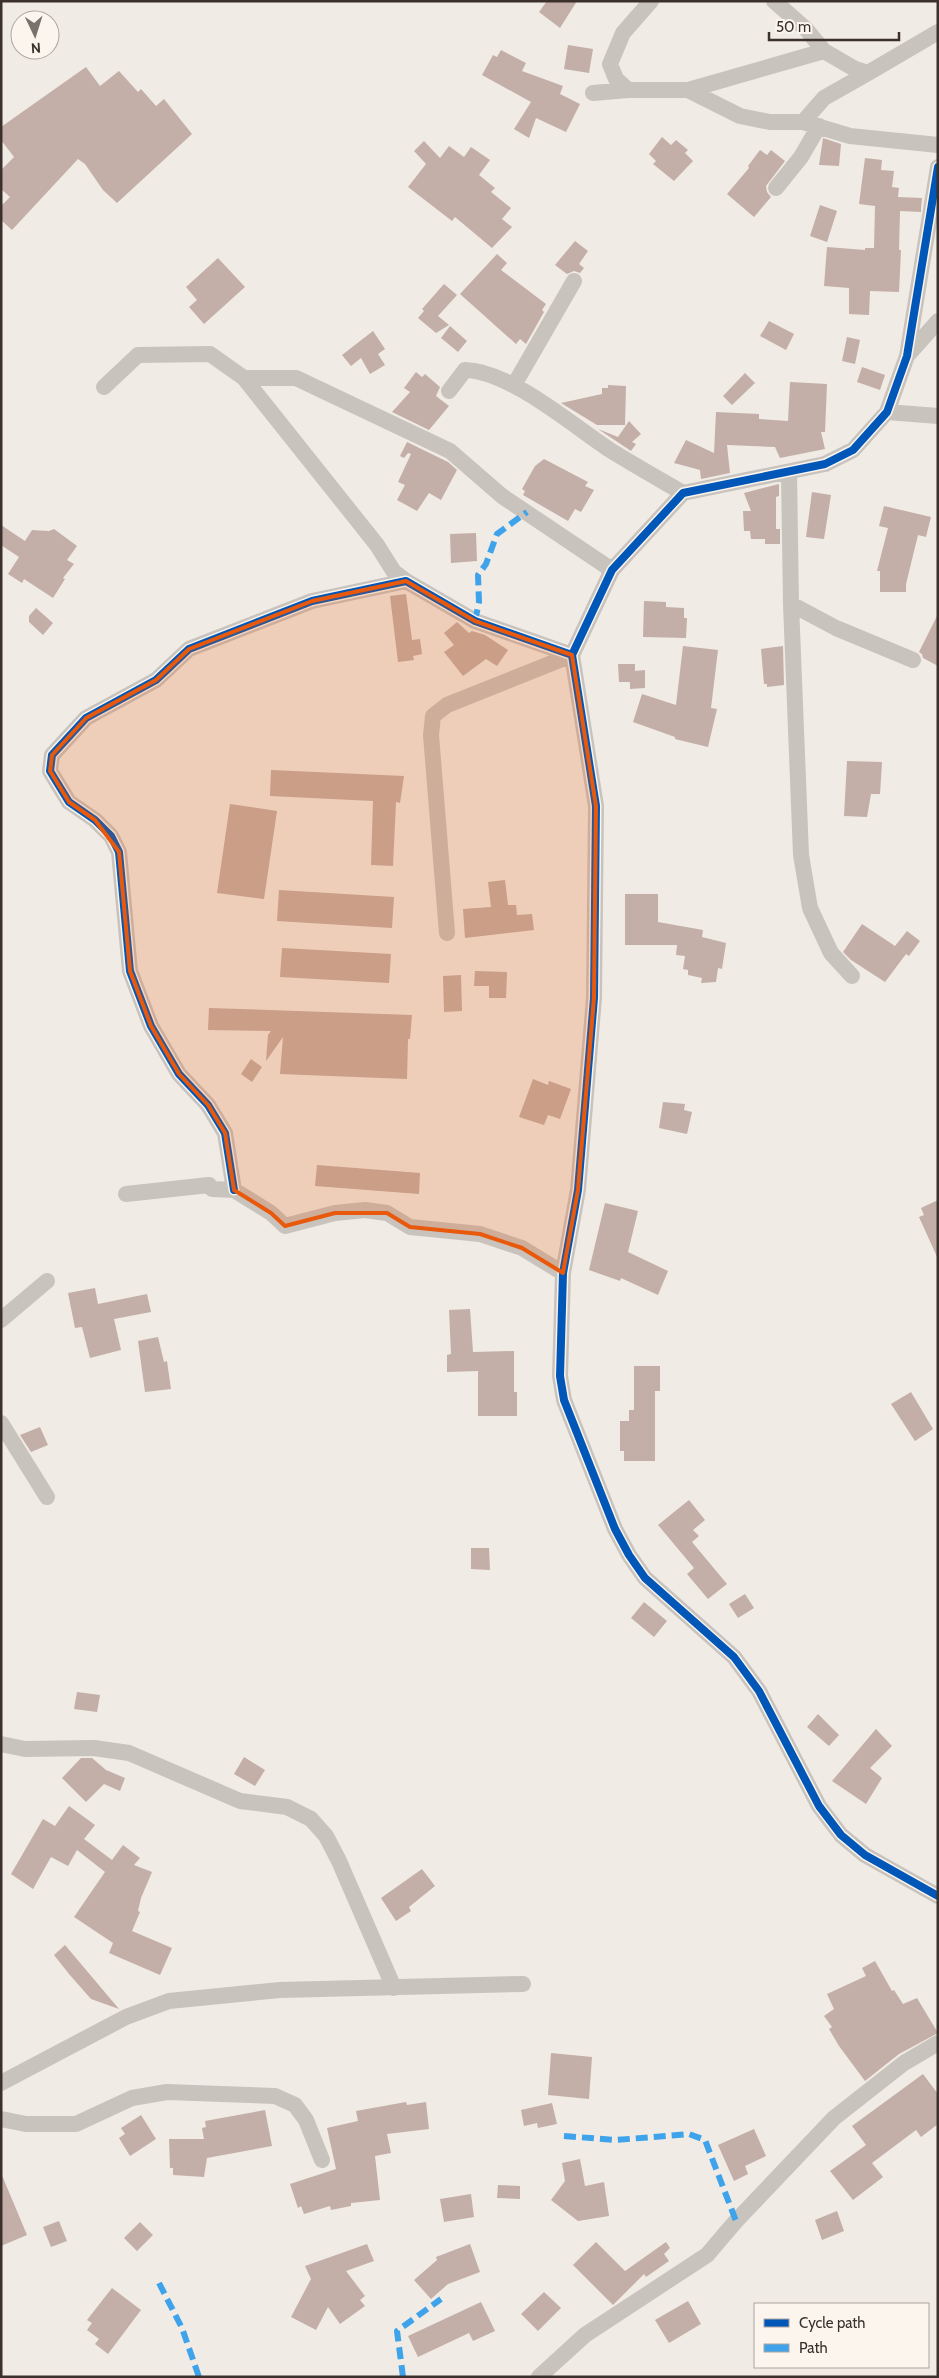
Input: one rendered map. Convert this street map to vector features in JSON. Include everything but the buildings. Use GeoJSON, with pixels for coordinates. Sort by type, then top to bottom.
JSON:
{"type":"FeatureCollection","features":[{"type":"Feature","properties":{"kind":"street"},"geometry":{"type":"LineString","coordinates":[[628,90],[616,79],[610,64],[624,33],[651,1]]}},
{"type":"Feature","properties":{"kind":"street"},"geometry":{"type":"LineString","coordinates":[[774,1],[806,29],[824,51],[855,69],[868,73]]}},
{"type":"Feature","properties":{"kind":"street"},"geometry":{"type":"LineString","coordinates":[[803,122],[824,98],[938,32]]}},
{"type":"Feature","properties":{"kind":"street"},"geometry":{"type":"LineString","coordinates":[[593,93],[628,90],[688,90],[824,51]]}},
{"type":"Feature","properties":{"kind":"street"},"geometry":{"type":"LineString","coordinates":[[688,90],[740,116],[770,122],[803,122],[850,136],[938,145]]}},
{"type":"Feature","properties":{"kind":"street"},"geometry":{"type":"LineString","coordinates":[[776,188],[801,157],[819,126]]}},
{"type":"Feature","properties":{"kind":"street"},"geometry":{"type":"LineString","coordinates":[[938,167],[907,356],[887,412],[853,450],[825,464],[683,493],[612,570],[572,655],[596,806],[594,998],[578,1190],[563,1273],[560,1376],[564,1400],[615,1529],[629,1555],[645,1578],[734,1657],[759,1691],[819,1806],[841,1834],[865,1855],[938,1896]]}},
{"type":"Feature","properties":{"kind":"street"},"geometry":{"type":"LineString","coordinates":[[514,385],[574,281]]}},
{"type":"Feature","properties":{"kind":"street"},"geometry":{"type":"LineString","coordinates":[[907,356],[938,320]]}},
{"type":"Feature","properties":{"kind":"street"},"geometry":{"type":"LineString","coordinates":[[104,386],[138,355],[210,354],[244,378],[377,545],[394,572],[475,621],[572,655]]}},
{"type":"Feature","properties":{"kind":"street"},"geometry":{"type":"LineString","coordinates":[[449,391],[465,370],[477,370],[514,385],[613,452],[683,493]]}},
{"type":"Feature","properties":{"kind":"street"},"geometry":{"type":"LineString","coordinates":[[244,378],[296,378],[450,451],[502,496],[612,570]]}},
{"type":"Feature","properties":{"kind":"street"},"geometry":{"type":"LineString","coordinates":[[887,412],[938,416]]}},
{"type":"Feature","properties":{"kind":"street"},"geometry":{"type":"LineString","coordinates":[[789,472],[791,604],[801,854],[810,908],[831,953],[852,976]]}},
{"type":"Feature","properties":{"kind":"street"},"geometry":{"type":"LineString","coordinates":[[234,1190],[225,1133],[208,1105],[179,1074],[151,1026],[130,971],[119,852],[111,836],[100,825],[69,802],[50,771],[52,754],[86,718],[156,680],[189,649],[312,601],[406,581]]}},
{"type":"Feature","properties":{"kind":"street"},"geometry":{"type":"LineString","coordinates":[[791,604],[836,628],[912,660]]}},
{"type":"Feature","properties":{"kind":"street"},"geometry":{"type":"LineString","coordinates":[[447,932],[431,735],[433,716],[447,705],[572,655]]}},
{"type":"Feature","properties":{"kind":"street"},"geometry":{"type":"LineString","coordinates":[[126,1194],[208,1185],[212,1189],[234,1190],[271,1213],[285,1226],[335,1212],[366,1210],[386,1213],[410,1227],[480,1234],[514,1245],[563,1273]]}},
{"type":"Feature","properties":{"kind":"street"},"geometry":{"type":"LineString","coordinates":[[1,1320],[47,1281]]}},
{"type":"Feature","properties":{"kind":"street"},"geometry":{"type":"LineString","coordinates":[[1,1423],[47,1497]]}},
{"type":"Feature","properties":{"kind":"street"},"geometry":{"type":"LineString","coordinates":[[1,1744],[25,1749],[94,1748],[128,1753],[240,1801],[287,1807],[311,1819],[326,1836],[339,1861],[394,1988]]}},
{"type":"Feature","properties":{"kind":"street"},"geometry":{"type":"LineString","coordinates":[[1,2083],[126,2017],[169,2001],[280,1990],[524,1984]]}},
{"type":"Feature","properties":{"kind":"street"},"geometry":{"type":"LineString","coordinates":[[539,2377],[585,2335],[708,2255],[736,2221],[834,2118],[904,2063],[938,2043]]}},
{"type":"Feature","properties":{"kind":"street"},"geometry":{"type":"LineString","coordinates":[[1,2119],[26,2124],[76,2124],[132,2098],[167,2092],[274,2096],[295,2105],[301,2112],[322,2160]]}},
{"type":"Feature","properties":{"kind":"highlighted area"},"geometry":{"type":"Polygon","coordinates":[[[406,581],[475,621],[572,655],[596,806],[594,998],[578,1190],[563,1273],[522,1248],[480,1234],[410,1227],[387,1213],[335,1213],[285,1226],[271,1213],[234,1190],[225,1133],[208,1105],[179,1074],[151,1026],[130,971],[119,852],[95,820],[69,802],[50,771],[52,755],[86,718],[156,680],[189,649],[312,601],[406,581]]]}},
{"type":"Feature","properties":{"kind":"marked path"},"geometry":{"type":"LineString","coordinates":[[475,621],[479,602],[478,575],[486,564],[497,534],[527,512]]}},
{"type":"Feature","properties":{"kind":"marked path"},"geometry":{"type":"LineString","coordinates":[[564,2136],[616,2140],[689,2134],[705,2140],[736,2221]]}},
{"type":"Feature","properties":{"kind":"marked path"},"geometry":{"type":"LineString","coordinates":[[159,2283],[182,2328],[199,2377]]}},
{"type":"Feature","properties":{"kind":"marked path"},"geometry":{"type":"LineString","coordinates":[[403,2377],[397,2331],[441,2299]]}},
{"type":"Feature","properties":{"kind":"cycle path"},"geometry":{"type":"LineString","coordinates":[[938,167],[907,356],[887,412],[853,450],[825,464],[683,493],[612,570],[572,655],[596,806],[594,998],[578,1190],[563,1273],[560,1376],[564,1400],[615,1529],[629,1555],[645,1578],[734,1657],[759,1691],[819,1806],[841,1835],[865,1855],[938,1896]]}},
{"type":"Feature","properties":{"kind":"cycle path"},"geometry":{"type":"LineString","coordinates":[[234,1190],[225,1133],[208,1105],[179,1074],[151,1026],[130,971],[119,852],[111,836],[95,820],[69,802],[50,771],[52,755],[86,718],[156,680],[189,649],[312,601],[406,581],[475,621],[572,655]]}}]}
